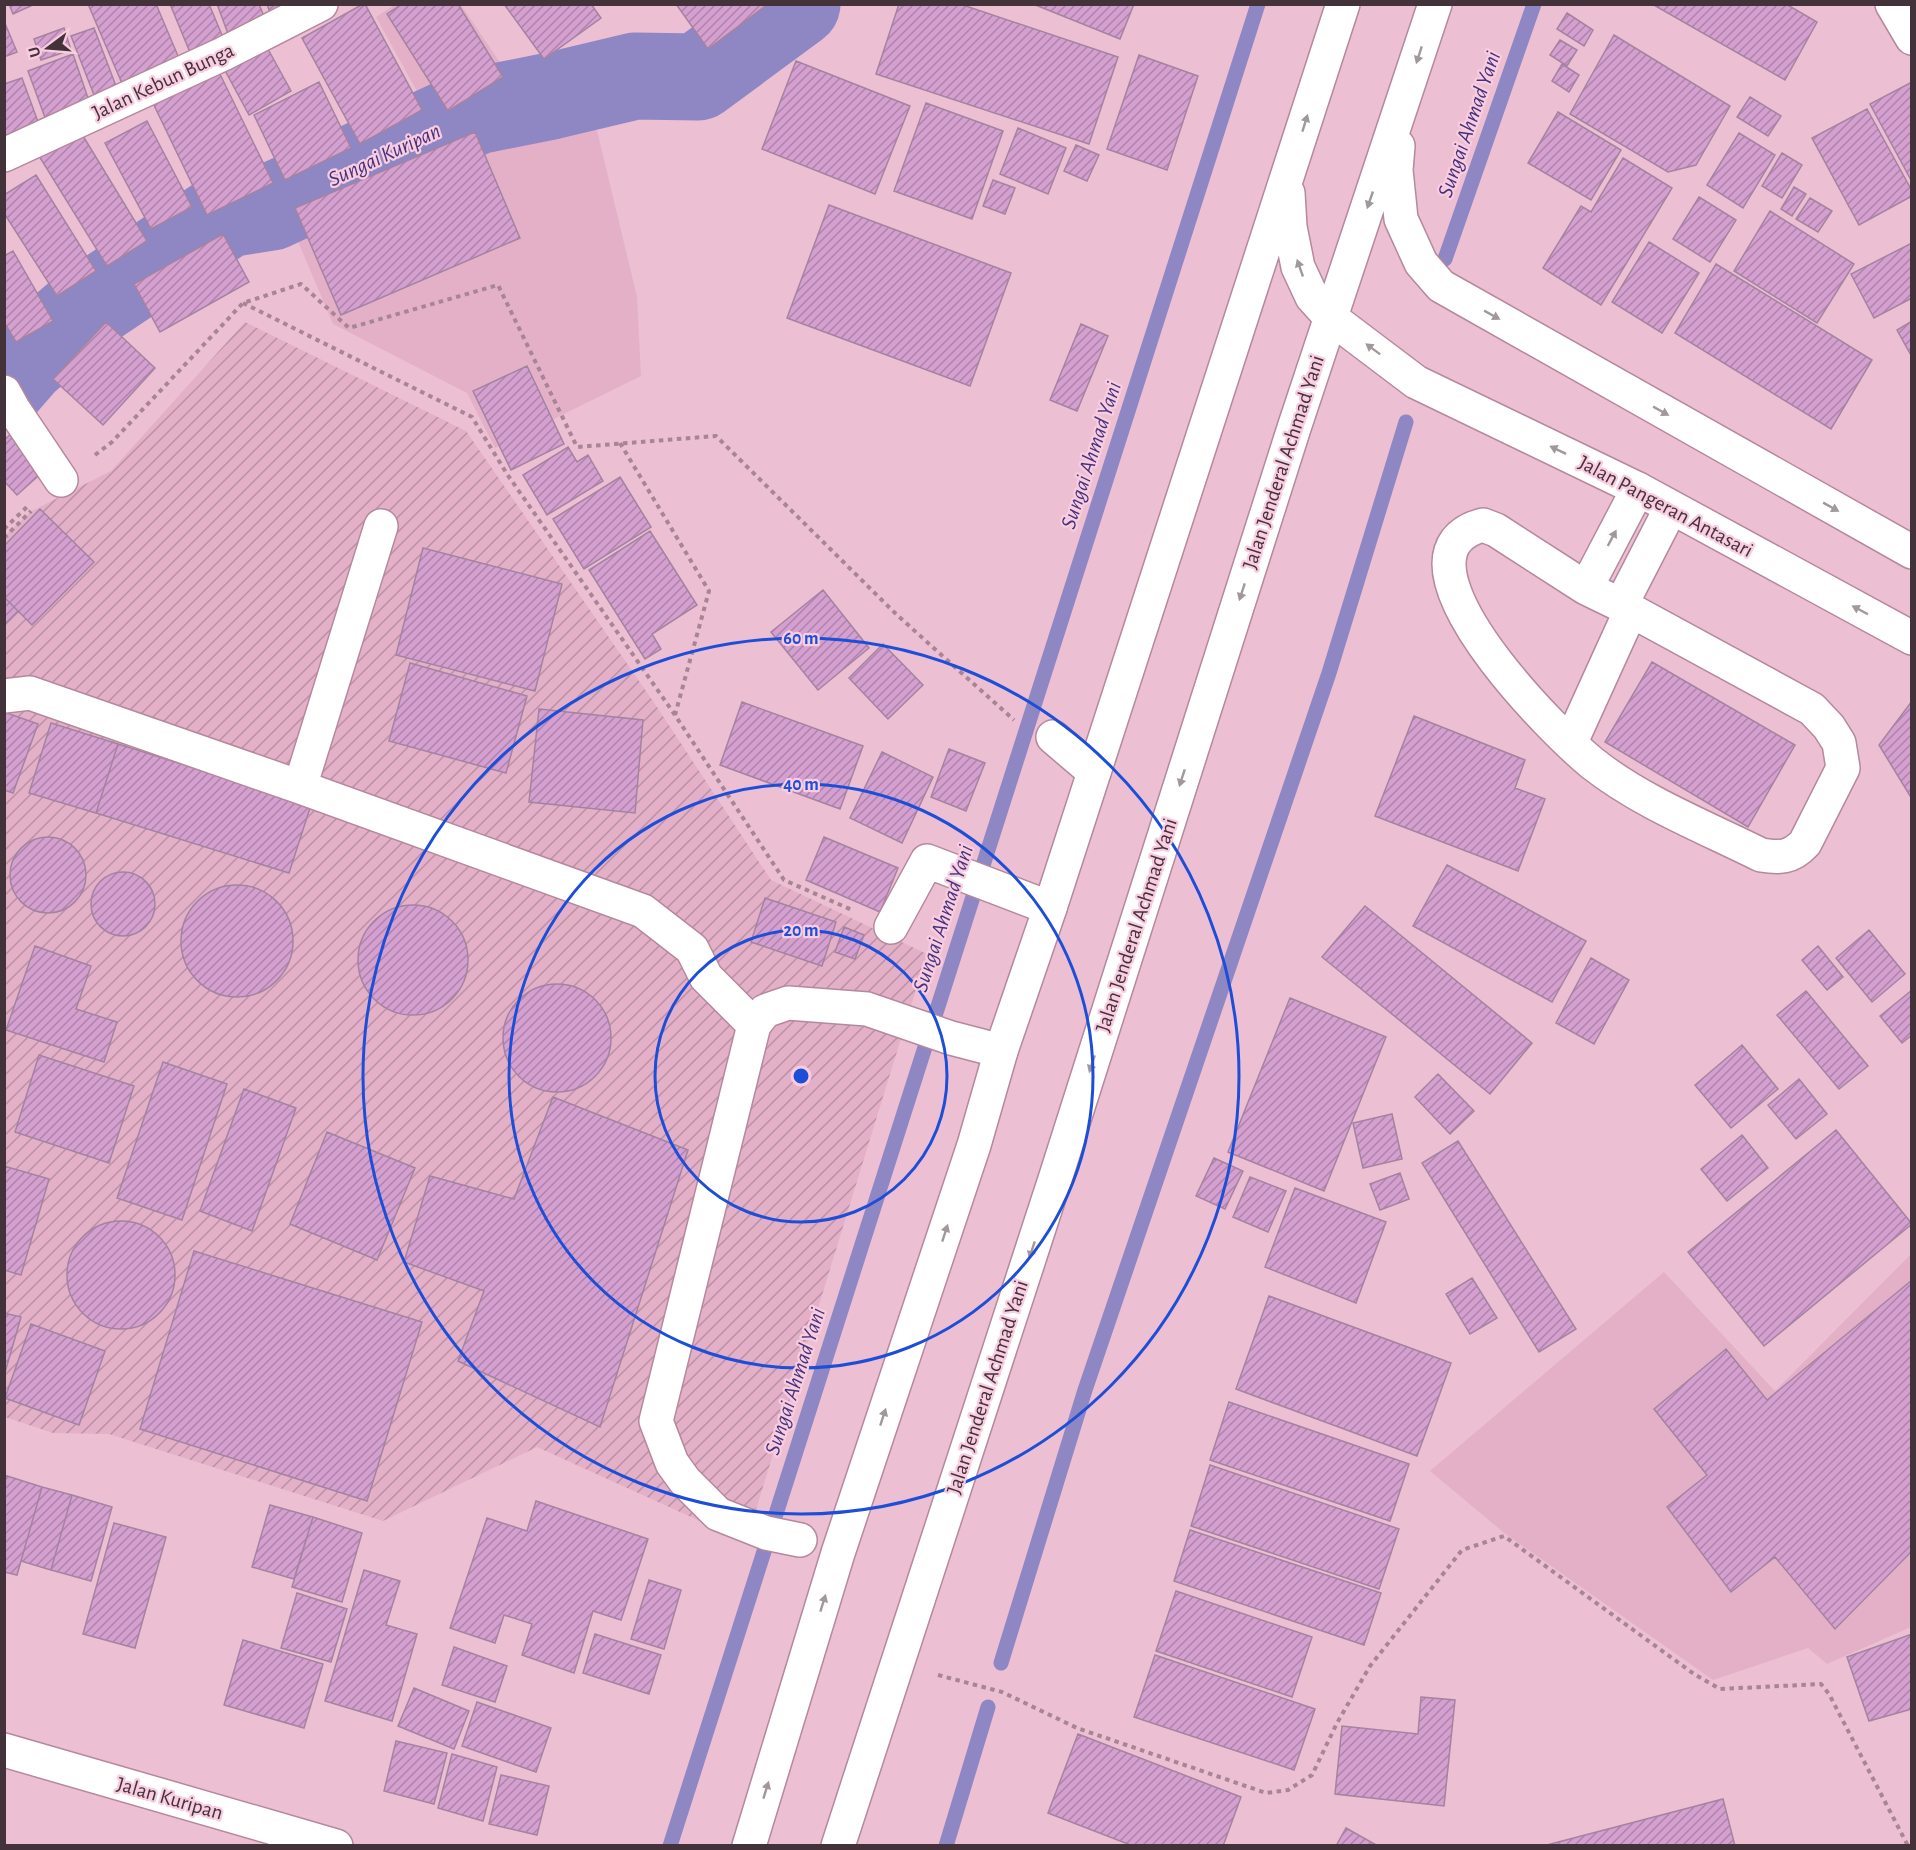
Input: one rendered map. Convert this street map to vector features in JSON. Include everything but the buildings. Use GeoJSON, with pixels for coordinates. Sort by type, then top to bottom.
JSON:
{"type":"FeatureCollection","features":[{"type":"Feature","properties":{"kind":"main road","name":"Jalan Kebun Bunga"},"geometry":{"type":"LineString","coordinates":[[4,155],[223,54],[321,4]]}},
{"type":"Feature","properties":{"kind":"main road"},"geometry":{"type":"LineString","coordinates":[[749,1845],[838,1553],[974,1145],[1001,1051],[1050,909],[1343,4]]}},
{"type":"Feature","properties":{"kind":"main road","name":"Jalan Jenderal Achmad Yani"},"geometry":{"type":"LineString","coordinates":[[838,1845],[1056,1176],[1330,317],[1435,4]]}},
{"type":"Feature","properties":{"kind":"main road"},"geometry":{"type":"LineString","coordinates":[[1892,4],[1911,38]]}},
{"type":"Feature","properties":{"kind":"main road"},"geometry":{"type":"LineString","coordinates":[[1402,105],[1396,170],[1401,219],[1421,263],[1441,286],[1911,552]]}},
{"type":"Feature","properties":{"kind":"main road","name":"Jalan Pangeran Antasari"},"geometry":{"type":"LineString","coordinates":[[1287,179],[1290,227],[1298,267],[1312,297],[1330,317],[1416,381],[1638,489],[1911,638]]}},
{"type":"Feature","properties":{"kind":"main road"},"geometry":{"type":"LineString","coordinates":[[9,401],[62,480]]}},
{"type":"Feature","properties":{"kind":"main road"},"geometry":{"type":"LineString","coordinates":[[1586,588],[1638,489]]}},
{"type":"Feature","properties":{"kind":"main road"},"geometry":{"type":"LineString","coordinates":[[1571,742],[1626,607],[1671,508]]}},
{"type":"Feature","properties":{"kind":"main road"},"geometry":{"type":"LineString","coordinates":[[1483,525],[1496,530],[1586,588],[1626,607],[1812,709],[1829,727],[1839,743],[1843,768],[1805,843],[1798,851],[1775,858],[1761,855],[1642,796],[1593,763],[1535,709],[1483,645],[1455,597],[1448,563],[1451,548],[1461,535],[1472,528],[1483,525]]}},
{"type":"Feature","properties":{"kind":"main road"},"geometry":{"type":"LineString","coordinates":[[300,787],[381,526]]}},
{"type":"Feature","properties":{"kind":"main road"},"geometry":{"type":"LineString","coordinates":[[4,696],[30,693],[644,911],[692,949],[706,977],[754,1024]]}},
{"type":"Feature","properties":{"kind":"main road"},"geometry":{"type":"LineString","coordinates":[[1053,737],[1094,772]]}},
{"type":"Feature","properties":{"kind":"main road"},"geometry":{"type":"LineString","coordinates":[[891,927],[927,861],[1050,909]]}},
{"type":"Feature","properties":{"kind":"main road"},"geometry":{"type":"LineString","coordinates":[[800,1540],[766,1533],[718,1514],[685,1481],[672,1463],[656,1421],[754,1024],[765,1011],[788,1003],[867,1009],[951,1038],[1001,1051]]}},
{"type":"Feature","properties":{"kind":"main road","name":"Jalan Kuripan"},"geometry":{"type":"LineString","coordinates":[[4,1750],[336,1845]]}},
{"type":"Feature","properties":{"kind":"path"},"geometry":{"type":"LineString","coordinates":[[4,529],[30,505],[112,442],[243,303],[301,284],[349,328],[498,285],[577,447],[716,436],[897,615],[1011,719]]}},
{"type":"Feature","properties":{"kind":"path"},"geometry":{"type":"LineString","coordinates":[[243,303],[471,417],[514,484],[675,715],[784,880],[891,927]]}},
{"type":"Feature","properties":{"kind":"path"},"geometry":{"type":"LineString","coordinates":[[620,444],[709,591],[675,715]]}},
{"type":"Feature","properties":{"kind":"path"},"geometry":{"type":"LineString","coordinates":[[896,1666],[949,1677],[1002,1692],[1077,1728],[1266,1793],[1288,1790],[1312,1775],[1337,1723],[1370,1666],[1462,1550],[1504,1536],[1694,1674],[1720,1689],[1821,1684],[1829,1694],[1908,1845]]}},
{"type":"Feature","properties":{"kind":"shaded area"},"geometry":{"type":"Polygon","coordinates":[[[394,5],[461,5],[514,83],[595,122],[637,297],[641,376],[495,448],[467,393],[333,324],[283,206],[441,135],[376,17],[394,5]]]}},
{"type":"Feature","properties":{"kind":"shaded area"},"geometry":{"type":"Polygon","coordinates":[[[245,322],[466,431],[655,704],[771,880],[927,954],[746,1542],[537,1447],[383,1521],[109,1434],[53,1433],[5,1417],[5,536],[30,512],[111,471],[245,322]]]}},
{"type":"Feature","properties":{"kind":"shaded area"},"geometry":{"type":"Polygon","coordinates":[[[1911,1254],[1911,1627],[1827,1664],[1808,1648],[1713,1680],[1503,1532],[1430,1471],[1664,1272],[1775,1391],[1911,1254]]]}},
{"type":"Feature","properties":{"kind":"waterway","name":"Sungai Kuripan"},"geometry":{"type":"LineString","coordinates":[[4,384],[24,361],[85,309],[227,214],[271,207],[476,111],[635,76],[698,77],[797,4]]}},
{"type":"Feature","properties":{"kind":"waterway","name":"Sungai Ahmad Yani"},"geometry":{"type":"LineString","coordinates":[[670,1846],[1258,4]]}},
{"type":"Feature","properties":{"kind":"waterway","name":"Sungai Ahmad Yani"},"geometry":{"type":"LineString","coordinates":[[1445,259],[1534,4]]}},
{"type":"Feature","properties":{"kind":"waterway","name":"Sungai Ahmad Yani"},"geometry":{"type":"LineString","coordinates":[[1001,1663],[1085,1390],[1329,673],[1406,422]]}},
{"type":"Feature","properties":{"kind":"waterway","name":"Sungai Ahmad Yani"},"geometry":{"type":"LineString","coordinates":[[946,1846],[988,1707]]}}]}
